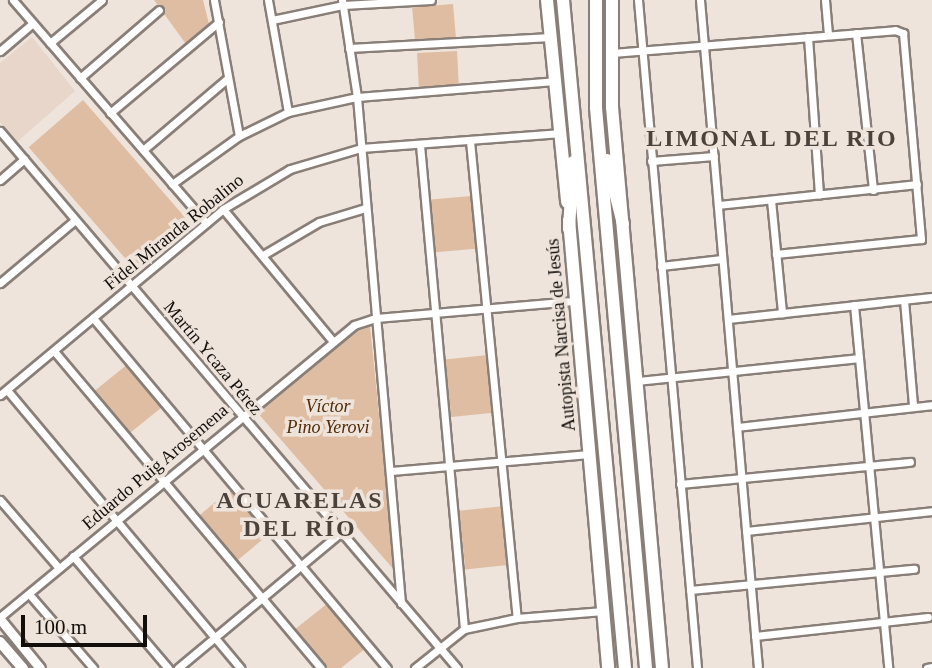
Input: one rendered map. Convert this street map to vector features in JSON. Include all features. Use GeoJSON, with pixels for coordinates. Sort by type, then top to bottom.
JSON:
{"type":"FeatureCollection","features":[{"type":"Feature","properties":{"kind":"main road","name":"Autopista Narcisa de Jesús"},"geometry":{"type":"LineString","coordinates":[[547,0],[608,668]]}},
{"type":"Feature","properties":{"kind":"main road","name":"Autopista Narcisa de Jesús"},"geometry":{"type":"LineString","coordinates":[[563,0],[625,668]]}},
{"type":"Feature","properties":{"kind":"main road"},"geometry":{"type":"LineString","coordinates":[[596,0],[597,117],[646,668]]}},
{"type":"Feature","properties":{"kind":"main road"},"geometry":{"type":"LineString","coordinates":[[612,0],[612,52],[623,224],[662,668]]}},
{"type":"Feature","properties":{"kind":"main road"},"geometry":{"type":"LineString","coordinates":[[597,117],[623,224]]}},
{"type":"Feature","properties":{"kind":"main road"},"geometry":{"type":"LineString","coordinates":[[569,229],[576,119]]}},
{"type":"Feature","properties":{"kind":"main road"},"geometry":{"type":"LineString","coordinates":[[0,642],[23,668]]}},
{"type":"Feature","properties":{"kind":"street"},"geometry":{"type":"LineString","coordinates":[[27,0],[16,3],[206,223]]}},
{"type":"Feature","properties":{"kind":"street"},"geometry":{"type":"LineString","coordinates":[[50,43],[102,0]]}},
{"type":"Feature","properties":{"kind":"street"},"geometry":{"type":"LineString","coordinates":[[214,0],[239,136]]}},
{"type":"Feature","properties":{"kind":"street"},"geometry":{"type":"LineString","coordinates":[[268,0],[288,112]]}},
{"type":"Feature","properties":{"kind":"street"},"geometry":{"type":"LineString","coordinates":[[272,20],[343,3],[431,0]]}},
{"type":"Feature","properties":{"kind":"street"},"geometry":{"type":"LineString","coordinates":[[638,0],[697,668]]}},
{"type":"Feature","properties":{"kind":"street"},"geometry":{"type":"LineString","coordinates":[[700,0],[758,668]]}},
{"type":"Feature","properties":{"kind":"street"},"geometry":{"type":"LineString","coordinates":[[825,0],[828,35]]}},
{"type":"Feature","properties":{"kind":"street"},"geometry":{"type":"LineString","coordinates":[[343,3],[362,148],[365,208],[401,604]]}},
{"type":"Feature","properties":{"kind":"street"},"geometry":{"type":"LineString","coordinates":[[80,78],[159,10]]}},
{"type":"Feature","properties":{"kind":"street"},"geometry":{"type":"LineString","coordinates":[[110,113],[219,22]]}},
{"type":"Feature","properties":{"kind":"street"},"geometry":{"type":"LineString","coordinates":[[0,51],[33,23]]}},
{"type":"Feature","properties":{"kind":"street"},"geometry":{"type":"LineString","coordinates":[[612,52],[897,30],[904,36],[923,233],[916,242],[776,254]]}},
{"type":"Feature","properties":{"kind":"street"},"geometry":{"type":"LineString","coordinates":[[856,33],[873,190]]}},
{"type":"Feature","properties":{"kind":"street"},"geometry":{"type":"LineString","coordinates":[[349,48],[551,37]]}},
{"type":"Feature","properties":{"kind":"street"},"geometry":{"type":"LineString","coordinates":[[808,37],[819,195]]}},
{"type":"Feature","properties":{"kind":"street"},"geometry":{"type":"LineString","coordinates":[[143,150],[228,78]]}},
{"type":"Feature","properties":{"kind":"street"},"geometry":{"type":"LineString","coordinates":[[172,184],[239,136],[288,112],[357,97],[554,81]]}},
{"type":"Feature","properties":{"kind":"street","name":"Martín Ycaza Pérez"},"geometry":{"type":"LineString","coordinates":[[0,131],[457,668]]}},
{"type":"Feature","properties":{"kind":"street","name":"Fidel Miranda Robalino"},"geometry":{"type":"LineString","coordinates":[[0,396],[223,209],[290,169],[362,148],[561,133]]}},
{"type":"Feature","properties":{"kind":"street"},"geometry":{"type":"LineString","coordinates":[[470,141],[517,618]]}},
{"type":"Feature","properties":{"kind":"street"},"geometry":{"type":"LineString","coordinates":[[420,145],[452,465],[464,629]]}},
{"type":"Feature","properties":{"kind":"street"},"geometry":{"type":"LineString","coordinates":[[651,161],[714,156]]}},
{"type":"Feature","properties":{"kind":"street"},"geometry":{"type":"LineString","coordinates":[[0,180],[24,159]]}},
{"type":"Feature","properties":{"kind":"street"},"geometry":{"type":"LineString","coordinates":[[718,205],[917,184]]}},
{"type":"Feature","properties":{"kind":"street"},"geometry":{"type":"LineString","coordinates":[[771,200],[782,313]]}},
{"type":"Feature","properties":{"kind":"street"},"geometry":{"type":"LineString","coordinates":[[263,255],[319,222],[365,208]]}},
{"type":"Feature","properties":{"kind":"street"},"geometry":{"type":"LineString","coordinates":[[223,209],[331,339]]}},
{"type":"Feature","properties":{"kind":"street"},"geometry":{"type":"LineString","coordinates":[[0,283],[75,220]]}},
{"type":"Feature","properties":{"kind":"street"},"geometry":{"type":"LineString","coordinates":[[661,266],[722,259]]}},
{"type":"Feature","properties":{"kind":"street"},"geometry":{"type":"LineString","coordinates":[[728,319],[932,298]]}},
{"type":"Feature","properties":{"kind":"street"},"geometry":{"type":"LineString","coordinates":[[904,300],[913,406]]}},
{"type":"Feature","properties":{"kind":"street","name":"Eduardo Puig Arosemena"},"geometry":{"type":"LineString","coordinates":[[0,618],[331,339],[376,318],[576,301]]}},
{"type":"Feature","properties":{"kind":"street"},"geometry":{"type":"LineString","coordinates":[[854,305],[888,668]]}},
{"type":"Feature","properties":{"kind":"street"},"geometry":{"type":"LineString","coordinates":[[93,317],[387,668]]}},
{"type":"Feature","properties":{"kind":"street"},"geometry":{"type":"LineString","coordinates":[[54,351],[321,668]]}},
{"type":"Feature","properties":{"kind":"street"},"geometry":{"type":"LineString","coordinates":[[637,381],[859,358]]}},
{"type":"Feature","properties":{"kind":"street"},"geometry":{"type":"LineString","coordinates":[[7,390],[240,668]]}},
{"type":"Feature","properties":{"kind":"street"},"geometry":{"type":"LineString","coordinates":[[737,427],[932,405]]}},
{"type":"Feature","properties":{"kind":"street"},"geometry":{"type":"LineString","coordinates":[[391,471],[589,454]]}},
{"type":"Feature","properties":{"kind":"street"},"geometry":{"type":"LineString","coordinates":[[680,484],[909,462]]}},
{"type":"Feature","properties":{"kind":"street"},"geometry":{"type":"LineString","coordinates":[[0,500],[59,568]]}},
{"type":"Feature","properties":{"kind":"street"},"geometry":{"type":"LineString","coordinates":[[746,531],[932,511]]}},
{"type":"Feature","properties":{"kind":"street"},"geometry":{"type":"LineString","coordinates":[[178,668],[341,532]]}},
{"type":"Feature","properties":{"kind":"street"},"geometry":{"type":"LineString","coordinates":[[73,556],[168,668]]}},
{"type":"Feature","properties":{"kind":"street"},"geometry":{"type":"LineString","coordinates":[[690,590],[914,569]]}},
{"type":"Feature","properties":{"kind":"street"},"geometry":{"type":"LineString","coordinates":[[30,594],[93,668]]}},
{"type":"Feature","properties":{"kind":"street"},"geometry":{"type":"LineString","coordinates":[[415,668],[464,629],[517,618],[603,611]]}},
{"type":"Feature","properties":{"kind":"street"},"geometry":{"type":"LineString","coordinates":[[755,636],[928,617]]}},
{"type":"Feature","properties":{"kind":"street"},"geometry":{"type":"LineString","coordinates":[[0,618],[40,668]]}},
{"type":"Feature","properties":{"kind":"street"},"geometry":{"type":"LineString","coordinates":[[927,668],[932,667]]}},
{"type":"Feature","properties":{"kind":"shaded area"},"geometry":{"type":"Polygon","coordinates":[[[32,37],[75,91],[17,142],[0,122],[0,63],[32,37]]]}},
{"type":"Feature","properties":{"kind":"green space"},"geometry":{"type":"Polygon","coordinates":[[[154,0],[203,0],[209,24],[186,44],[154,0]]]}},
{"type":"Feature","properties":{"kind":"green space"},"geometry":{"type":"Polygon","coordinates":[[[453,4],[456,38],[415,41],[412,8],[453,4]]]}},
{"type":"Feature","properties":{"kind":"green space"},"geometry":{"type":"Polygon","coordinates":[[[457,51],[459,86],[419,88],[417,53],[457,51]]]}},
{"type":"Feature","properties":{"kind":"green space"},"geometry":{"type":"Polygon","coordinates":[[[83,100],[191,224],[136,271],[29,147],[83,100]]]}},
{"type":"Feature","properties":{"kind":"green space"},"geometry":{"type":"Polygon","coordinates":[[[471,196],[476,249],[436,252],[431,199],[471,196]]]}},
{"type":"Feature","properties":{"kind":"green space","name":"Víctor Pino Yerovi"},"geometry":{"type":"Polygon","coordinates":[[[370,326],[395,571],[256,411],[354,328],[370,326]]]}},
{"type":"Feature","properties":{"kind":"green space"},"geometry":{"type":"Polygon","coordinates":[[[487,355],[493,413],[451,417],[445,359],[487,355]]]}},
{"type":"Feature","properties":{"kind":"green space"},"geometry":{"type":"Polygon","coordinates":[[[129,363],[164,406],[128,435],[93,392],[129,363]]]}},
{"type":"Feature","properties":{"kind":"green space"},"geometry":{"type":"Polygon","coordinates":[[[232,488],[270,533],[237,561],[199,516],[232,488]]]}},
{"type":"Feature","properties":{"kind":"green space"},"geometry":{"type":"Polygon","coordinates":[[[504,506],[510,565],[465,569],[459,511],[504,506]]]}},
{"type":"Feature","properties":{"kind":"green space"},"geometry":{"type":"Polygon","coordinates":[[[328,603],[366,648],[341,668],[327,668],[294,630],[328,603]]]}},
{"type":"Feature","properties":{"kind":"district","name":"LIMONAL DEL RIO"},"geometry":{"type":"Point","coordinates":[772,139]}},
{"type":"Feature","properties":{"kind":"district","name":"ACUARELAS DEL RÍO"},"geometry":{"type":"Point","coordinates":[300,515]}}]}
